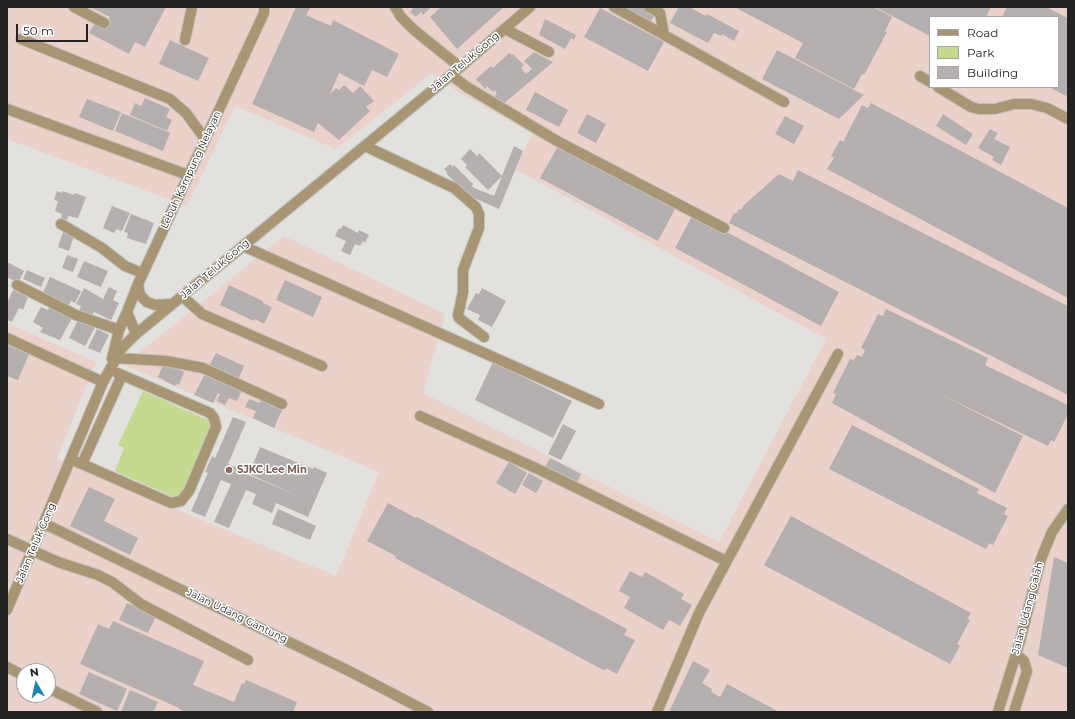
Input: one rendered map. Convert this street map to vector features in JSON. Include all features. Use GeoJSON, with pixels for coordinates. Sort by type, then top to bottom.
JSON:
{"type":"FeatureCollection","features":[{"type":"Feature","properties":{"kind":"street"},"geometry":{"type":"LineString","coordinates":[[74,7],[104,23]]}},
{"type":"Feature","properties":{"kind":"street"},"geometry":{"type":"LineString","coordinates":[[185,40],[192,7]]}},
{"type":"Feature","properties":{"kind":"street","name":"Lebuh Kampung Nelayan"},"geometry":{"type":"LineString","coordinates":[[112,365],[119,330],[142,273],[264,13],[264,7]]}},
{"type":"Feature","properties":{"kind":"street"},"geometry":{"type":"LineString","coordinates":[[395,7],[401,17],[414,30],[460,67]]}},
{"type":"Feature","properties":{"kind":"street","name":"Jalan Teluk Gong"},"geometry":{"type":"LineString","coordinates":[[7,610],[45,524],[103,382],[112,365],[136,334],[451,75],[530,7]]}},
{"type":"Feature","properties":{"kind":"street"},"geometry":{"type":"LineString","coordinates":[[614,7],[784,102]]}},
{"type":"Feature","properties":{"kind":"street"},"geometry":{"type":"LineString","coordinates":[[648,7],[660,13],[664,35]]}},
{"type":"Feature","properties":{"kind":"street"},"geometry":{"type":"LineString","coordinates":[[505,28],[549,52]]}},
{"type":"Feature","properties":{"kind":"street"},"geometry":{"type":"LineString","coordinates":[[21,39],[170,100],[186,113],[205,139]]}},
{"type":"Feature","properties":{"kind":"street"},"geometry":{"type":"LineString","coordinates":[[451,75],[468,87],[557,141],[724,228]]}},
{"type":"Feature","properties":{"kind":"street"},"geometry":{"type":"LineString","coordinates":[[920,76],[929,81]]}},
{"type":"Feature","properties":{"kind":"street"},"geometry":{"type":"LineString","coordinates":[[940,88],[971,107],[979,109],[995,109],[1014,104],[1031,104],[1047,108],[1068,119]]}},
{"type":"Feature","properties":{"kind":"street"},"geometry":{"type":"LineString","coordinates":[[7,109],[188,175]]}},
{"type":"Feature","properties":{"kind":"street"},"geometry":{"type":"LineString","coordinates":[[365,146],[454,188],[467,197],[478,210],[479,228],[463,270],[463,292],[458,315],[459,318],[484,337]]}},
{"type":"Feature","properties":{"kind":"street"},"geometry":{"type":"LineString","coordinates":[[61,224],[102,248],[125,266],[142,273]]}},
{"type":"Feature","properties":{"kind":"street"},"geometry":{"type":"LineString","coordinates":[[243,246],[599,404]]}},
{"type":"Feature","properties":{"kind":"street"},"geometry":{"type":"LineString","coordinates":[[138,284],[140,296],[147,302],[156,305],[174,304]]}},
{"type":"Feature","properties":{"kind":"street"},"geometry":{"type":"LineString","coordinates":[[17,285],[76,315],[119,330]]}},
{"type":"Feature","properties":{"kind":"street"},"geometry":{"type":"LineString","coordinates":[[182,296],[192,307],[207,317],[322,366]]}},
{"type":"Feature","properties":{"kind":"street"},"geometry":{"type":"LineString","coordinates":[[127,312],[136,334]]}},
{"type":"Feature","properties":{"kind":"street"},"geometry":{"type":"LineString","coordinates":[[7,338],[103,382]]}},
{"type":"Feature","properties":{"kind":"street"},"geometry":{"type":"LineString","coordinates":[[657,712],[692,627],[838,354]]}},
{"type":"Feature","properties":{"kind":"street"},"geometry":{"type":"LineString","coordinates":[[112,365],[166,361],[204,368],[282,404]]}},
{"type":"Feature","properties":{"kind":"street"},"geometry":{"type":"LineString","coordinates":[[71,460],[171,503],[182,501],[189,491],[216,427],[214,418],[210,413],[122,375],[112,365]]}},
{"type":"Feature","properties":{"kind":"street"},"geometry":{"type":"LineString","coordinates":[[82,464],[122,375]]}},
{"type":"Feature","properties":{"kind":"street"},"geometry":{"type":"LineString","coordinates":[[420,416],[540,470],[726,561]]}},
{"type":"Feature","properties":{"kind":"street","name":"Jalan Udang Galah"},"geometry":{"type":"LineString","coordinates":[[998,712],[1016,654],[1045,548],[1052,532],[1068,509]]}},
{"type":"Feature","properties":{"kind":"street","name":"Jalan Udang Gantung"},"geometry":{"type":"LineString","coordinates":[[45,524],[335,664],[428,712]]}},
{"type":"Feature","properties":{"kind":"street"},"geometry":{"type":"LineString","coordinates":[[7,539],[32,551],[98,575],[112,582],[141,604],[248,660]]}},
{"type":"Feature","properties":{"kind":"street"},"geometry":{"type":"LineString","coordinates":[[1014,712],[1027,671],[1024,661],[1016,654]]}},
{"type":"Feature","properties":{"kind":"street"},"geometry":{"type":"LineString","coordinates":[[56,692],[97,712]]}},
{"type":"Feature","properties":{"kind":"shaded area"},"geometry":{"type":"Polygon","coordinates":[[[7,7],[1068,7],[1068,712],[7,712],[7,323],[96,362],[57,459],[336,576],[379,472],[124,365],[284,236],[445,314],[423,393],[719,542],[826,339],[515,169],[532,134],[457,91],[432,73],[336,149],[235,106],[187,206],[7,139],[7,7]]]}},
{"type":"Feature","properties":{"kind":"green space"},"geometry":{"type":"Polygon","coordinates":[[[143,391],[210,421],[212,429],[183,495],[176,498],[115,471],[124,448],[118,445],[143,391]]]}},
{"type":"Feature","properties":{"kind":"building"},"geometry":{"type":"Polygon","coordinates":[[[90,7],[166,7],[145,47],[135,42],[129,54],[89,33],[95,23],[104,28],[110,17],[90,7]]]}},
{"type":"Feature","properties":{"kind":"building"},"geometry":{"type":"Polygon","coordinates":[[[296,7],[308,7],[310,8],[306,15],[331,26],[333,20],[399,54],[387,77],[372,70],[364,86],[339,73],[330,94],[336,88],[339,90],[344,85],[353,93],[360,86],[374,101],[366,107],[370,111],[339,140],[318,123],[314,132],[252,104],[296,7]]]}},
{"type":"Feature","properties":{"kind":"building"},"geometry":{"type":"Polygon","coordinates":[[[411,7],[431,7],[423,15],[421,12],[416,17],[410,12],[413,9],[411,7]]]}},
{"type":"Feature","properties":{"kind":"building"},"geometry":{"type":"Polygon","coordinates":[[[441,7],[504,7],[457,49],[430,17],[441,7]]]}},
{"type":"Feature","properties":{"kind":"building"},"geometry":{"type":"Polygon","coordinates":[[[621,7],[642,7],[655,14],[650,23],[621,7]]]}},
{"type":"Feature","properties":{"kind":"building"},"geometry":{"type":"Polygon","coordinates":[[[679,7],[689,7],[706,16],[707,14],[739,31],[734,41],[722,34],[721,36],[714,33],[708,43],[670,23],[679,7]]]}},
{"type":"Feature","properties":{"kind":"building"},"geometry":{"type":"Polygon","coordinates":[[[734,7],[873,7],[892,17],[885,31],[887,32],[864,75],[862,74],[854,89],[795,58],[803,43],[734,7]]]}},
{"type":"Feature","properties":{"kind":"building"},"geometry":{"type":"Polygon","coordinates":[[[875,7],[991,7],[986,16],[929,16],[929,35],[875,7]]]}},
{"type":"Feature","properties":{"kind":"building"},"geometry":{"type":"Polygon","coordinates":[[[1007,7],[1046,7],[1068,18],[1068,97],[1051,88],[1059,88],[1059,16],[1002,16],[1007,7]]]}},
{"type":"Feature","properties":{"kind":"building"},"geometry":{"type":"Polygon","coordinates":[[[600,8],[664,42],[648,71],[584,37],[600,8]]]}},
{"type":"Feature","properties":{"kind":"building"},"geometry":{"type":"Polygon","coordinates":[[[545,19],[576,35],[574,40],[571,38],[565,49],[539,35],[545,19]]]}},
{"type":"Feature","properties":{"kind":"building"},"geometry":{"type":"Polygon","coordinates":[[[170,40],[209,58],[198,81],[159,64],[170,40]]]}},
{"type":"Feature","properties":{"kind":"building"},"geometry":{"type":"Polygon","coordinates":[[[777,50],[864,95],[839,119],[762,79],[777,50]]]}},
{"type":"Feature","properties":{"kind":"building"},"geometry":{"type":"Polygon","coordinates":[[[534,52],[553,62],[502,105],[491,99],[497,94],[495,90],[493,92],[487,86],[485,89],[476,79],[491,66],[493,68],[509,53],[512,55],[513,54],[524,65],[521,68],[526,74],[532,69],[524,61],[534,52]]]}},
{"type":"Feature","properties":{"kind":"building"},"geometry":{"type":"Polygon","coordinates":[[[535,92],[568,110],[559,127],[526,110],[535,92]]]}},
{"type":"Feature","properties":{"kind":"building"},"geometry":{"type":"Polygon","coordinates":[[[145,98],[170,109],[166,117],[172,120],[167,131],[130,115],[135,103],[141,106],[145,98]]]}},
{"type":"Feature","properties":{"kind":"building"},"geometry":{"type":"Polygon","coordinates":[[[87,99],[121,112],[113,131],[79,117],[87,99]]]}},
{"type":"Feature","properties":{"kind":"building"},"geometry":{"type":"Polygon","coordinates":[[[871,103],[1068,208],[1068,298],[827,169],[834,158],[831,156],[840,140],[843,142],[862,105],[868,108],[871,103]]]}},
{"type":"Feature","properties":{"kind":"building"},"geometry":{"type":"Polygon","coordinates":[[[122,113],[170,133],[163,151],[115,131],[122,113]]]}},
{"type":"Feature","properties":{"kind":"building"},"geometry":{"type":"Polygon","coordinates":[[[587,114],[606,124],[596,143],[577,133],[587,114]]]}},
{"type":"Feature","properties":{"kind":"building"},"geometry":{"type":"Polygon","coordinates":[[[943,114],[973,134],[966,145],[936,126],[943,114]]]}},
{"type":"Feature","properties":{"kind":"building"},"geometry":{"type":"Polygon","coordinates":[[[785,116],[804,126],[794,144],[775,134],[785,116]]]}},
{"type":"Feature","properties":{"kind":"building"},"geometry":{"type":"Polygon","coordinates":[[[990,129],[998,133],[994,139],[1010,147],[1001,165],[992,160],[994,157],[978,148],[990,129]]]}},
{"type":"Feature","properties":{"kind":"building"},"geometry":{"type":"Polygon","coordinates":[[[514,146],[523,151],[499,209],[451,188],[454,181],[444,169],[450,164],[453,167],[454,165],[473,184],[472,187],[494,196],[514,146]]]}},
{"type":"Feature","properties":{"kind":"building"},"geometry":{"type":"Polygon","coordinates":[[[558,146],[675,209],[658,241],[540,178],[558,146]]]}},
{"type":"Feature","properties":{"kind":"building"},"geometry":{"type":"Polygon","coordinates":[[[470,149],[477,156],[479,153],[502,176],[488,190],[465,167],[467,165],[461,159],[470,149]]]}},
{"type":"Feature","properties":{"kind":"building"},"geometry":{"type":"Polygon","coordinates":[[[798,170],[1068,306],[1068,395],[729,223],[734,213],[736,214],[739,209],[741,210],[744,205],[779,174],[793,181],[798,170]]]}},
{"type":"Feature","properties":{"kind":"building"},"geometry":{"type":"Polygon","coordinates":[[[57,191],[74,195],[75,193],[86,197],[78,218],[68,216],[67,220],[61,218],[62,214],[55,211],[58,201],[54,200],[57,191]]]}},
{"type":"Feature","properties":{"kind":"building"},"geometry":{"type":"Polygon","coordinates":[[[112,206],[130,213],[122,231],[116,229],[114,233],[103,228],[112,206]]]}},
{"type":"Feature","properties":{"kind":"building"},"geometry":{"type":"Polygon","coordinates":[[[131,214],[154,223],[146,244],[127,238],[128,233],[124,232],[131,214]]]}},
{"type":"Feature","properties":{"kind":"building"},"geometry":{"type":"Polygon","coordinates":[[[693,214],[839,292],[821,326],[675,248],[693,214]]]}},
{"type":"Feature","properties":{"kind":"building"},"geometry":{"type":"Polygon","coordinates":[[[343,225],[358,233],[359,230],[369,235],[365,243],[363,241],[360,246],[355,244],[350,255],[341,251],[346,241],[335,236],[339,228],[341,229],[343,225]]]}},
{"type":"Feature","properties":{"kind":"building"},"geometry":{"type":"Polygon","coordinates":[[[63,232],[74,236],[69,251],[58,247],[63,232]]]}},
{"type":"Feature","properties":{"kind":"building"},"geometry":{"type":"Polygon","coordinates":[[[67,255],[78,259],[73,272],[62,268],[67,255]]]}},
{"type":"Feature","properties":{"kind":"building"},"geometry":{"type":"Polygon","coordinates":[[[84,261],[108,271],[101,287],[77,277],[84,261]]]}},
{"type":"Feature","properties":{"kind":"building"},"geometry":{"type":"Polygon","coordinates":[[[7,262],[24,271],[18,283],[7,277],[7,262]]]}},
{"type":"Feature","properties":{"kind":"building"},"geometry":{"type":"Polygon","coordinates":[[[27,270],[45,278],[41,287],[23,279],[27,270]]]}},
{"type":"Feature","properties":{"kind":"building"},"geometry":{"type":"Polygon","coordinates":[[[50,277],[81,291],[75,303],[71,301],[68,307],[42,295],[50,277]]]}},
{"type":"Feature","properties":{"kind":"building"},"geometry":{"type":"Polygon","coordinates":[[[285,280],[322,297],[313,317],[276,300],[285,280]]]}},
{"type":"Feature","properties":{"kind":"building"},"geometry":{"type":"Polygon","coordinates":[[[229,285],[263,301],[263,303],[272,307],[264,324],[255,319],[254,321],[220,305],[229,285]]]}},
{"type":"Feature","properties":{"kind":"building"},"geometry":{"type":"Polygon","coordinates":[[[109,287],[117,291],[113,300],[119,303],[111,320],[94,312],[92,315],[79,311],[81,306],[76,304],[84,288],[103,299],[109,287]]]}},
{"type":"Feature","properties":{"kind":"building"},"geometry":{"type":"Polygon","coordinates":[[[482,288],[506,301],[492,327],[478,320],[480,315],[467,309],[476,293],[479,294],[482,288]]]}},
{"type":"Feature","properties":{"kind":"building"},"geometry":{"type":"Polygon","coordinates":[[[13,290],[28,297],[23,310],[19,308],[12,322],[7,320],[7,303],[13,290]]]}},
{"type":"Feature","properties":{"kind":"building"},"geometry":{"type":"Polygon","coordinates":[[[50,306],[72,318],[60,340],[40,332],[43,328],[33,322],[41,307],[48,310],[50,306]]]}},
{"type":"Feature","properties":{"kind":"building"},"geometry":{"type":"Polygon","coordinates":[[[886,309],[988,358],[985,365],[1068,405],[1068,414],[1054,442],[1051,440],[1048,446],[938,393],[1023,436],[995,493],[832,403],[836,394],[833,393],[850,359],[854,360],[857,355],[862,357],[865,350],[861,348],[878,314],[883,316],[886,309]]]}},
{"type":"Feature","properties":{"kind":"building"},"geometry":{"type":"Polygon","coordinates":[[[78,320],[95,327],[85,346],[69,338],[78,320]]]}},
{"type":"Feature","properties":{"kind":"building"},"geometry":{"type":"Polygon","coordinates":[[[97,329],[109,335],[100,353],[88,348],[97,329]]]}},
{"type":"Feature","properties":{"kind":"building"},"geometry":{"type":"Polygon","coordinates":[[[7,345],[29,354],[18,380],[7,376],[7,345]]]}},
{"type":"Feature","properties":{"kind":"building"},"geometry":{"type":"Polygon","coordinates":[[[216,353],[244,366],[238,380],[209,366],[216,353]]]}},
{"type":"Feature","properties":{"kind":"building"},"geometry":{"type":"Polygon","coordinates":[[[493,362],[572,401],[553,438],[475,400],[493,362]]]}},
{"type":"Feature","properties":{"kind":"building"},"geometry":{"type":"Polygon","coordinates":[[[164,363],[184,372],[179,385],[176,384],[175,386],[158,377],[164,363]]]}},
{"type":"Feature","properties":{"kind":"building"},"geometry":{"type":"Polygon","coordinates":[[[206,372],[243,388],[237,401],[229,398],[225,405],[217,401],[220,394],[218,393],[213,403],[194,395],[206,372]]]}},
{"type":"Feature","properties":{"kind":"building"},"geometry":{"type":"Polygon","coordinates":[[[262,398],[283,408],[274,428],[253,418],[256,411],[245,407],[249,399],[260,403],[262,398]]]}},
{"type":"Feature","properties":{"kind":"building"},"geometry":{"type":"Polygon","coordinates":[[[233,417],[246,422],[228,464],[245,471],[244,473],[301,497],[249,474],[260,447],[313,469],[314,467],[327,473],[308,517],[276,503],[272,513],[252,504],[256,494],[246,490],[229,528],[214,522],[231,484],[221,480],[205,517],[191,511],[208,473],[205,472],[212,456],[215,458],[233,417]]]}},
{"type":"Feature","properties":{"kind":"building"},"geometry":{"type":"Polygon","coordinates":[[[563,424],[576,431],[561,460],[548,454],[563,424]]]}},
{"type":"Feature","properties":{"kind":"building"},"geometry":{"type":"Polygon","coordinates":[[[852,425],[979,489],[977,493],[1007,508],[1004,514],[1008,516],[993,545],[989,543],[986,549],[829,469],[852,425]]]}},
{"type":"Feature","properties":{"kind":"building"},"geometry":{"type":"Polygon","coordinates":[[[550,458],[581,474],[576,485],[544,469],[550,458]]]}},
{"type":"Feature","properties":{"kind":"building"},"geometry":{"type":"Polygon","coordinates":[[[509,462],[527,473],[515,494],[496,483],[509,462]]]}},
{"type":"Feature","properties":{"kind":"building"},"geometry":{"type":"Polygon","coordinates":[[[529,473],[543,481],[536,493],[522,485],[529,473]]]}},
{"type":"Feature","properties":{"kind":"building"},"geometry":{"type":"Polygon","coordinates":[[[89,487],[115,499],[104,521],[138,538],[130,555],[70,526],[89,487]]]}},
{"type":"Feature","properties":{"kind":"building"},"geometry":{"type":"Polygon","coordinates":[[[388,503],[627,629],[624,635],[635,640],[617,674],[606,668],[605,671],[395,558],[396,556],[367,541],[388,503]]]}},
{"type":"Feature","properties":{"kind":"building"},"geometry":{"type":"Polygon","coordinates":[[[278,509],[316,526],[310,540],[272,524],[278,509]]]}},
{"type":"Feature","properties":{"kind":"building"},"geometry":{"type":"Polygon","coordinates":[[[791,516],[971,613],[967,619],[970,620],[957,644],[960,646],[950,664],[764,565],[791,516]]]}},
{"type":"Feature","properties":{"kind":"building"},"geometry":{"type":"Polygon","coordinates":[[[1054,557],[1068,563],[1068,668],[1038,655],[1054,557]]]}},
{"type":"Feature","properties":{"kind":"building"},"geometry":{"type":"Polygon","coordinates":[[[630,571],[642,577],[645,572],[684,594],[681,599],[692,605],[680,626],[669,620],[663,630],[624,608],[630,597],[619,591],[630,571]]]}},
{"type":"Feature","properties":{"kind":"building"},"geometry":{"type":"Polygon","coordinates":[[[127,603],[156,616],[148,633],[119,620],[127,603]]]}},
{"type":"Feature","properties":{"kind":"building"},"geometry":{"type":"Polygon","coordinates":[[[113,621],[204,661],[193,685],[234,702],[242,683],[244,684],[246,680],[297,702],[293,712],[185,712],[80,664],[98,624],[109,629],[113,621]]]}},
{"type":"Feature","properties":{"kind":"building"},"geometry":{"type":"Polygon","coordinates":[[[693,661],[710,670],[702,683],[712,689],[711,692],[720,697],[727,684],[779,712],[673,712],[670,710],[693,661]]]}},
{"type":"Feature","properties":{"kind":"building"},"geometry":{"type":"Polygon","coordinates":[[[89,672],[127,689],[117,711],[79,694],[89,672]]]}},
{"type":"Feature","properties":{"kind":"building"},"geometry":{"type":"Polygon","coordinates":[[[130,690],[158,702],[153,712],[121,712],[130,690]]]}},
{"type":"Feature","properties":{"kind":"place","name":"SJKC Lee Min"},"geometry":{"type":"Point","coordinates":[229,470]}}]}
